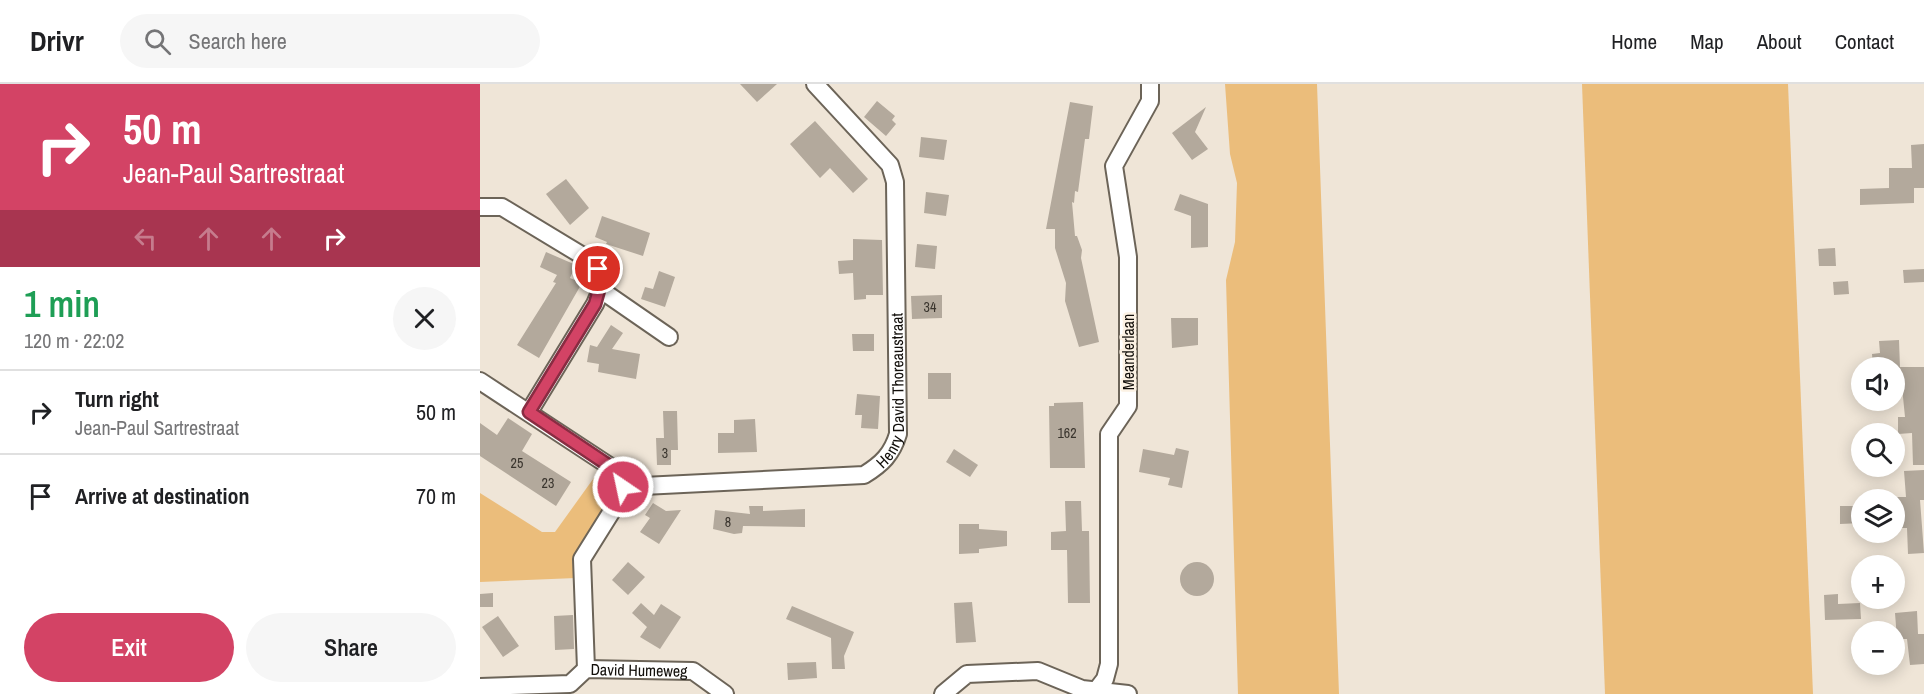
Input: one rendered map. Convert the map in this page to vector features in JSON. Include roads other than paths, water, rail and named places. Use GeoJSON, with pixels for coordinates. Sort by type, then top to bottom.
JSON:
{"type":"FeatureCollection","features":[{"type":"Feature","properties":{"kind":"street","name":"Henry David Thoreaustraat"},"geometry":{"type":"LineString","coordinates":[[623,487],[864,475],[881,464],[894,448],[898,434],[895,182],[890,165],[815,84]]}},
{"type":"Feature","properties":{"kind":"street","name":"Meanderlaan"},"geometry":{"type":"LineString","coordinates":[[1095,692],[1105,679],[1109,664],[1108,434],[1128,406],[1128,258],[1114,166],[1150,101],[1150,84]]}},
{"type":"Feature","properties":{"kind":"street"},"geometry":{"type":"LineString","coordinates":[[480,207],[502,207],[588,259],[602,279],[601,290],[529,412]]}},
{"type":"Feature","properties":{"kind":"street"},"geometry":{"type":"LineString","coordinates":[[601,290],[669,337]]}},
{"type":"Feature","properties":{"kind":"street"},"geometry":{"type":"LineString","coordinates":[[480,381],[617,471],[623,487],[617,503],[582,559],[586,669]]}},
{"type":"Feature","properties":{"kind":"street","name":"David Humeweg"},"geometry":{"type":"LineString","coordinates":[[480,687],[570,684],[586,669],[693,670],[725,694]]}},
{"type":"Feature","properties":{"kind":"street"},"geometry":{"type":"LineString","coordinates":[[943,694],[967,674],[1038,671],[1095,692],[1128,694]]}}]}
